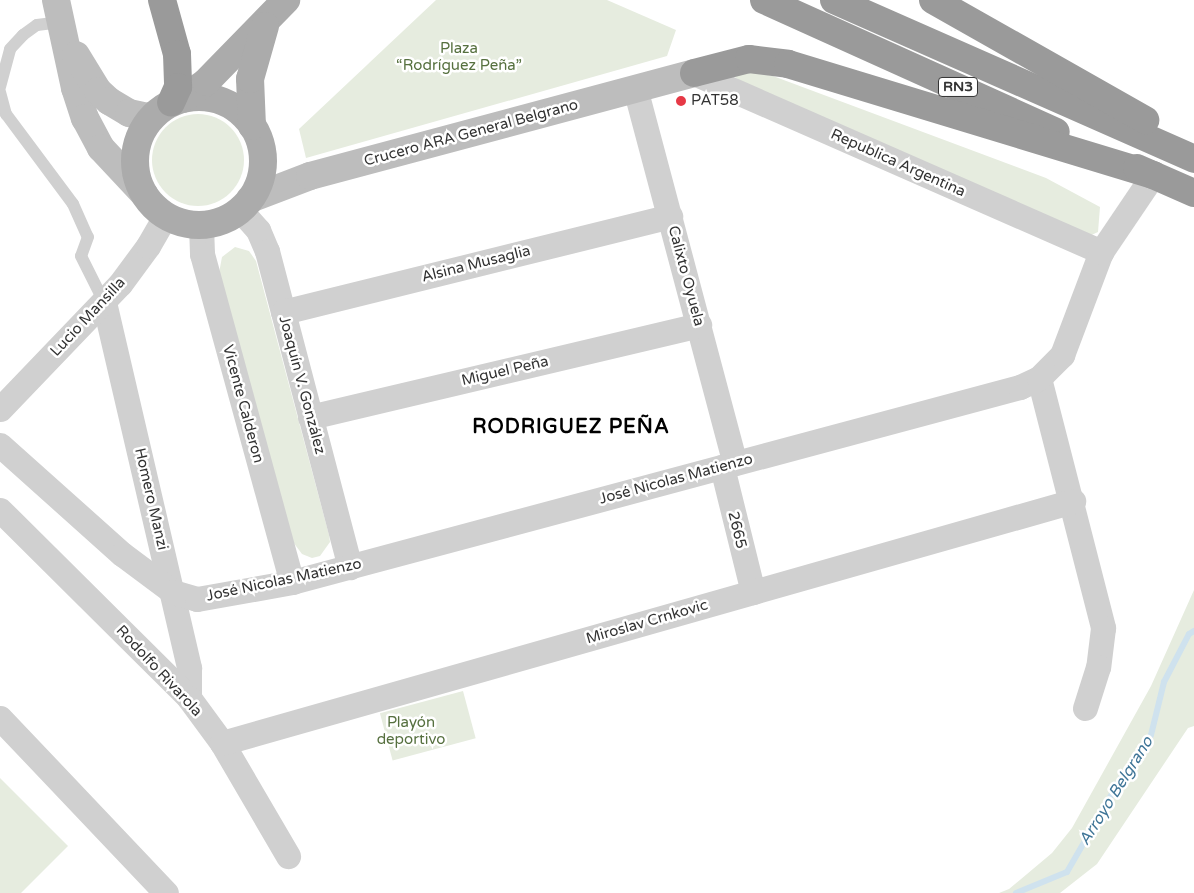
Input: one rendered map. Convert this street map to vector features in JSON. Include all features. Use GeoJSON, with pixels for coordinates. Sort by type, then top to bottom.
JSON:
{"type":"FeatureCollection","features":[{"type":"Feature","properties":{"kind":"highway"},"geometry":{"type":"LineString","coordinates":[[162,0],[177,54],[178,87],[169,106]]}},
{"type":"Feature","properties":{"kind":"highway","name":"RN3"},"geometry":{"type":"LineString","coordinates":[[764,0],[1194,193]]}},
{"type":"Feature","properties":{"kind":"highway","name":"RN3"},"geometry":{"type":"LineString","coordinates":[[834,0],[1194,159]]}},
{"type":"Feature","properties":{"kind":"highway"},"geometry":{"type":"LineString","coordinates":[[934,0],[1194,148]]}},
{"type":"Feature","properties":{"kind":"highway"},"geometry":{"type":"LineString","coordinates":[[694,73],[749,59],[788,64],[1152,175]]}},
{"type":"Feature","properties":{"kind":"main road"},"geometry":{"type":"LineString","coordinates":[[169,106],[202,97],[222,101],[239,111],[252,126],[260,144],[263,163],[259,182],[245,204],[228,218],[201,225],[165,216],[144,194],[136,174],[135,153],[141,133],[169,106],[206,82],[286,0]]}},
{"type":"Feature","properties":{"kind":"main road"},"geometry":{"type":"LineString","coordinates":[[252,126],[251,72],[266,22]]}},
{"type":"Feature","properties":{"kind":"street"},"geometry":{"type":"LineString","coordinates":[[60,19],[98,92],[109,101],[129,113],[148,117],[169,106]]}},
{"type":"Feature","properties":{"kind":"street"},"geometry":{"type":"LineString","coordinates":[[60,19],[85,118],[106,155],[144,194]]}},
{"type":"Feature","properties":{"kind":"street","name":"Crucero ARA General Belgrano"},"geometry":{"type":"LineString","coordinates":[[245,204],[310,176],[694,73]]}},
{"type":"Feature","properties":{"kind":"street","name":"Republica Argentina"},"geometry":{"type":"LineString","coordinates":[[694,73],[1101,252]]}},
{"type":"Feature","properties":{"kind":"street","name":"Calixto Oyuela"},"geometry":{"type":"LineString","coordinates":[[635,88],[699,325],[729,465]]}},
{"type":"Feature","properties":{"kind":"street","name":"José Nicolas Matienzo"},"geometry":{"type":"LineString","coordinates":[[173,592],[198,599],[292,582],[1020,387],[1039,378],[1062,355],[1101,252],[1152,175]]}},
{"type":"Feature","properties":{"kind":"street","name":"Joaquín V. González"},"geometry":{"type":"LineString","coordinates":[[245,204],[263,240],[350,567]]}},
{"type":"Feature","properties":{"kind":"street","name":"Lucio Mansilla"},"geometry":{"type":"LineString","coordinates":[[0,409],[104,302],[138,260],[165,216]]}},
{"type":"Feature","properties":{"kind":"street","name":"Alsina Musaglia"},"geometry":{"type":"LineString","coordinates":[[283,312],[670,216]]}},
{"type":"Feature","properties":{"kind":"street","name":"Vicente Calderon"},"geometry":{"type":"LineString","coordinates":[[201,225],[202,254],[292,582]]}},
{"type":"Feature","properties":{"kind":"street","name":"Homero Manzi"},"geometry":{"type":"LineString","coordinates":[[104,302],[173,592],[189,668],[189,698]]}},
{"type":"Feature","properties":{"kind":"street","name":"Miguel Peña"},"geometry":{"type":"LineString","coordinates":[[310,417],[699,325]]}},
{"type":"Feature","properties":{"kind":"street"},"geometry":{"type":"LineString","coordinates":[[1039,378],[1073,501],[1103,628],[1098,667],[1085,708]]}},
{"type":"Feature","properties":{"kind":"street"},"geometry":{"type":"LineString","coordinates":[[0,444],[122,554],[173,592]]}},
{"type":"Feature","properties":{"kind":"street","name":"2665"},"geometry":{"type":"LineString","coordinates":[[729,465],[753,592]]}},
{"type":"Feature","properties":{"kind":"street","name":"Miroslav Crnkovic"},"geometry":{"type":"LineString","coordinates":[[222,743],[1073,501]]}},
{"type":"Feature","properties":{"kind":"street","name":"Rodolfo Rivarola"},"geometry":{"type":"LineString","coordinates":[[0,510],[189,698],[222,743],[288,856]]}},
{"type":"Feature","properties":{"kind":"street"},"geometry":{"type":"LineString","coordinates":[[0,718],[166,893]]}},
{"type":"Feature","properties":{"kind":"lane"},"geometry":{"type":"LineString","coordinates":[[0,87],[10,49],[23,35],[37,25],[60,19]]}},
{"type":"Feature","properties":{"kind":"lane"},"geometry":{"type":"LineString","coordinates":[[0,92],[6,114],[73,204],[88,237],[81,256],[104,302]]}},
{"type":"Feature","properties":{"kind":"green space","name":"Plaza “Rodríguez Peña”"},"geometry":{"type":"Polygon","coordinates":[[[436,0],[607,0],[676,30],[667,56],[306,158],[299,129],[436,0]]]}},
{"type":"Feature","properties":{"kind":"green space"},"geometry":{"type":"Polygon","coordinates":[[[719,66],[773,76],[1046,178],[1100,207],[1098,232],[1085,238],[758,93],[719,66]]]}},
{"type":"Feature","properties":{"kind":"green space"},"geometry":{"type":"Polygon","coordinates":[[[198,114],[216,118],[230,128],[240,142],[244,160],[240,178],[230,192],[216,202],[198,206],[180,202],[166,192],[156,178],[152,160],[156,142],[166,128],[180,118],[198,114]]]}},
{"type":"Feature","properties":{"kind":"green space"},"geometry":{"type":"Polygon","coordinates":[[[235,247],[249,251],[256,261],[329,535],[330,542],[320,556],[312,558],[302,554],[293,542],[219,273],[222,257],[235,247]]]}},
{"type":"Feature","properties":{"kind":"green space"},"geometry":{"type":"Polygon","coordinates":[[[1194,590],[1194,726],[1188,728],[1097,864],[1060,893],[999,893],[1009,889],[1052,853],[1072,828],[1151,686],[1194,590]]]}},
{"type":"Feature","properties":{"kind":"green space","name":"Playón deportivo"},"geometry":{"type":"Polygon","coordinates":[[[463,691],[476,738],[393,761],[380,713],[463,691]]]}},
{"type":"Feature","properties":{"kind":"green space"},"geometry":{"type":"Polygon","coordinates":[[[0,778],[68,846],[21,893],[0,893],[0,778]]]}},
{"type":"Feature","properties":{"kind":"waterway","name":"Arroyo Belgrano"},"geometry":{"type":"LineString","coordinates":[[1016,893],[1067,872],[1121,778],[1151,735],[1164,682],[1189,634],[1194,631]]}},
{"type":"Feature","properties":{"kind":"place","name":"PAT58"},"geometry":{"type":"Point","coordinates":[681,101]}},
{"type":"Feature","properties":{"kind":"district","name":"RODRIGUEZ PEÑA"},"geometry":{"type":"Point","coordinates":[571,427]}}]}
